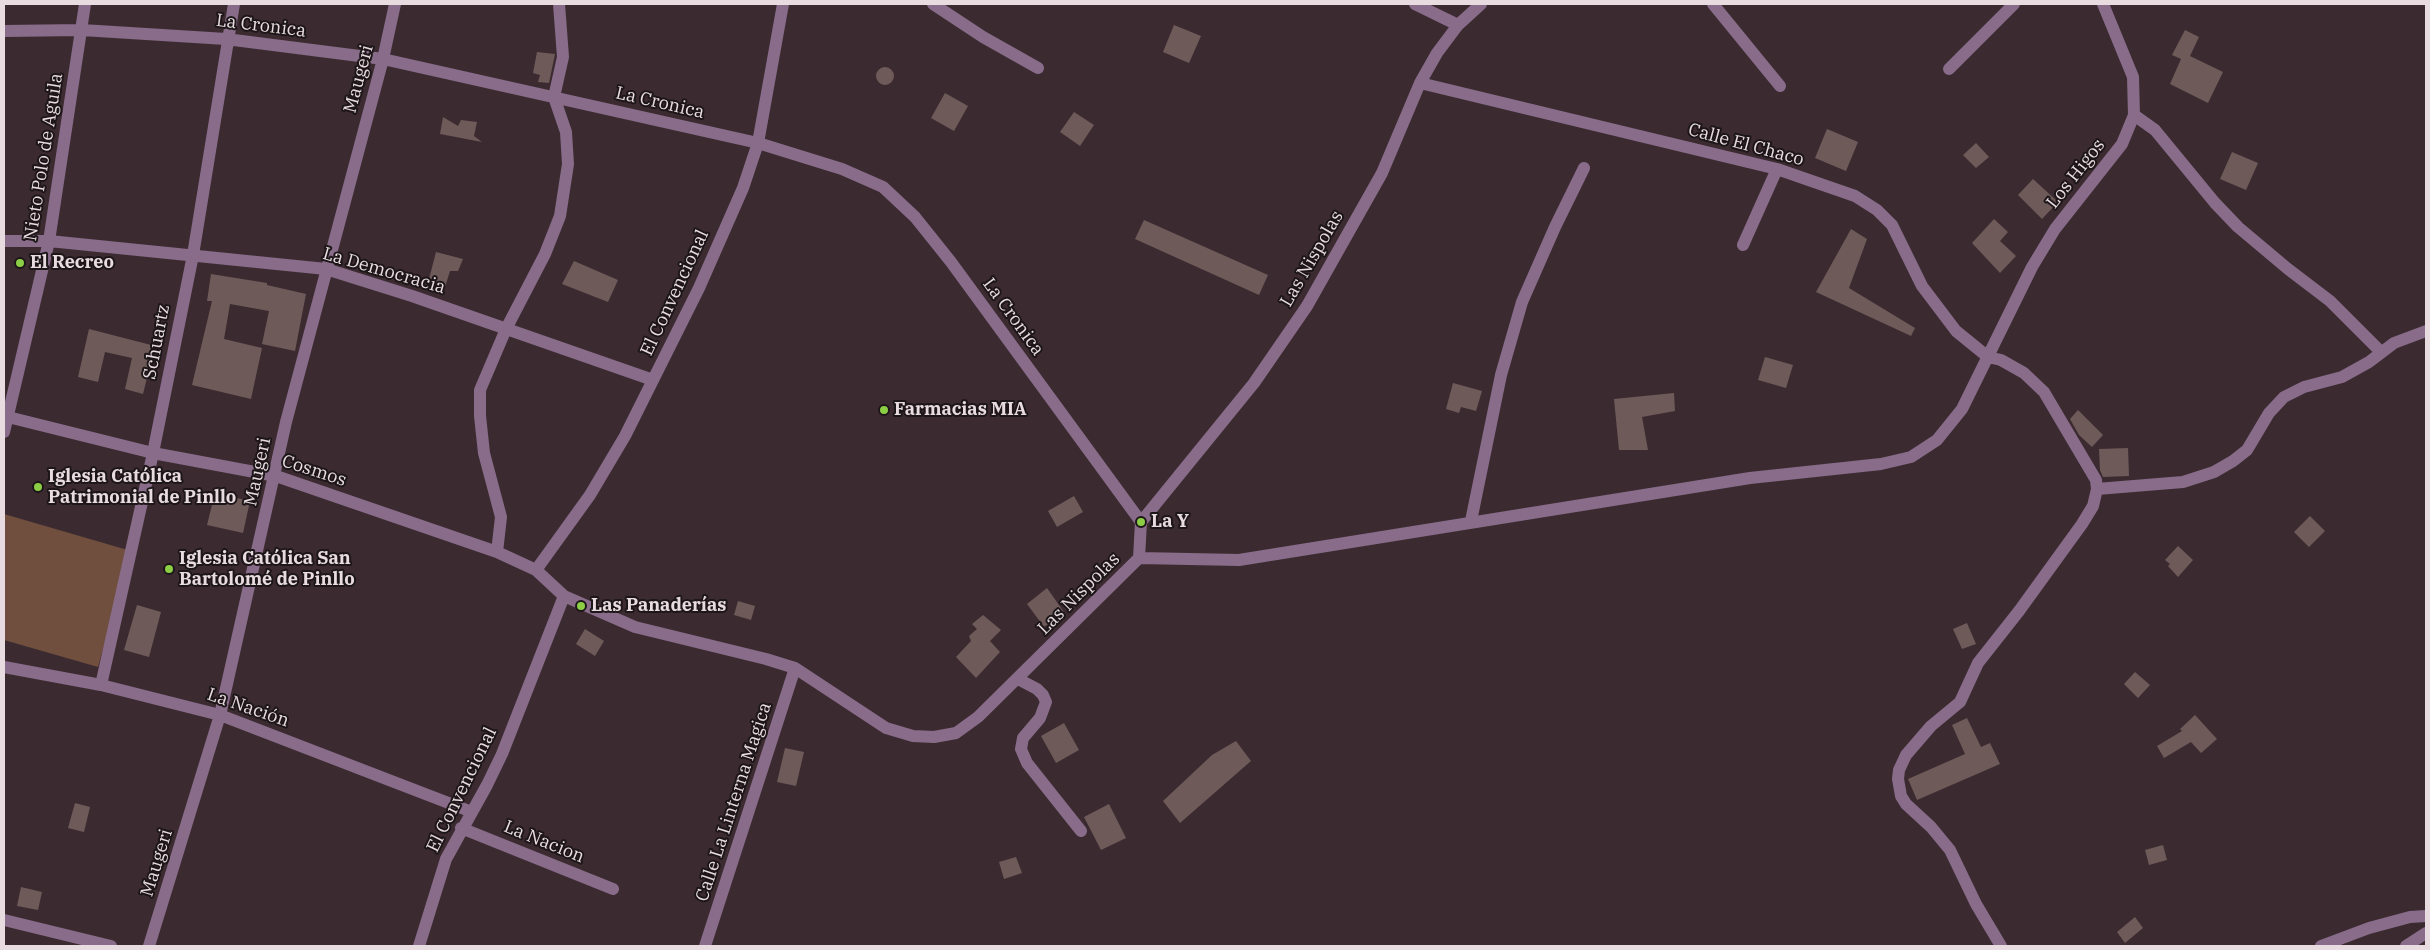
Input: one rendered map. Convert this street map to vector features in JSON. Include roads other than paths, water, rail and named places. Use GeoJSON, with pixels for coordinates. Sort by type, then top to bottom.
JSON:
{"type":"FeatureCollection","features":[{"type":"Feature","properties":{"kind":"street","name":"Nieto Polo de Aguila"},"geometry":{"type":"LineString","coordinates":[[4,432],[49,241],[85,4]]}},
{"type":"Feature","properties":{"kind":"street","name":"Schuartz"},"geometry":{"type":"LineString","coordinates":[[101,685],[153,453],[193,254],[226,39],[234,4]]}},
{"type":"Feature","properties":{"kind":"street","name":"Maugeri"},"geometry":{"type":"LineString","coordinates":[[149,946],[220,715],[276,476],[286,422],[383,60],[394,4]]}},
{"type":"Feature","properties":{"kind":"street"},"geometry":{"type":"LineString","coordinates":[[498,552],[501,517],[484,453],[480,416],[480,390],[506,329],[545,254],[560,216],[568,164],[566,132],[554,97],[563,57],[559,4]]}},
{"type":"Feature","properties":{"kind":"street","name":"El Convencional"},"geometry":{"type":"LineString","coordinates":[[536,570],[590,494],[625,436],[699,288],[739,197],[758,142],[783,4]]}},
{"type":"Feature","properties":{"kind":"street"},"geometry":{"type":"LineString","coordinates":[[933,4],[983,37],[1038,68]]}},
{"type":"Feature","properties":{"kind":"street"},"geometry":{"type":"LineString","coordinates":[[1415,4],[1458,25]]}},
{"type":"Feature","properties":{"kind":"street","name":"Las Nispolas"},"geometry":{"type":"LineString","coordinates":[[564,596],[635,627],[766,659],[795,668],[886,728],[920,736],[934,737],[956,733],[978,717],[1018,679],[1139,558],[1141,522],[1254,383],[1307,306],[1382,173],[1420,83],[1437,53],[1458,25],[1481,4]]}},
{"type":"Feature","properties":{"kind":"street"},"geometry":{"type":"LineString","coordinates":[[1713,4],[1780,86]]}},
{"type":"Feature","properties":{"kind":"street"},"geometry":{"type":"LineString","coordinates":[[1949,69],[2014,4]]}},
{"type":"Feature","properties":{"kind":"street","name":"Los Higos"},"geometry":{"type":"LineString","coordinates":[[1139,558],[1239,560],[1406,534],[1471,521],[1750,478],[1880,464],[1911,457],[1937,440],[1962,409],[2013,304],[2055,229],[2122,144],[2134,115],[2133,77],[2103,4]]}},
{"type":"Feature","properties":{"kind":"street","name":"La Cronica"},"geometry":{"type":"LineString","coordinates":[[4,31],[82,30],[226,39],[383,60],[758,142],[842,169],[883,187],[915,217],[951,262],[1141,522]]}},
{"type":"Feature","properties":{"kind":"street","name":"Calle El Chaco"},"geometry":{"type":"LineString","coordinates":[[1420,83],[1778,169],[1855,196],[1877,210],[1898,234],[1913,269],[1932,302],[1956,331],[1988,357],[2013,366],[2024,373],[2044,392],[2092,474],[2097,489]]}},
{"type":"Feature","properties":{"kind":"street"},"geometry":{"type":"LineString","coordinates":[[2134,115],[2155,130],[2214,203],[2238,227],[2330,301],[2381,352]]}},
{"type":"Feature","properties":{"kind":"street"},"geometry":{"type":"LineString","coordinates":[[1471,521],[1501,375],[1522,302],[1555,227],[1584,168]]}},
{"type":"Feature","properties":{"kind":"street"},"geometry":{"type":"LineString","coordinates":[[1743,246],[1778,169]]}},
{"type":"Feature","properties":{"kind":"street","name":"La Democracia"},"geometry":{"type":"LineString","coordinates":[[4,241],[49,241],[193,254],[326,269],[412,296],[653,380]]}},
{"type":"Feature","properties":{"kind":"street"},"geometry":{"type":"LineString","coordinates":[[2001,946],[1976,904],[1950,850],[1931,826],[1906,804],[1898,788],[1899,770],[1902,762],[1918,739],[1960,702],[1978,663],[2019,611],[2082,524],[2093,506],[2097,489],[2183,482],[2214,472],[2234,461],[2247,450],[2269,413],[2284,397],[2304,387],[2342,377],[2369,362],[2381,352],[2408,336],[2426,331]]}},
{"type":"Feature","properties":{"kind":"street","name":"Cosmos"},"geometry":{"type":"LineString","coordinates":[[8,417],[153,453],[276,476],[498,552],[536,570],[564,596]]}},
{"type":"Feature","properties":{"kind":"street","name":"El Convencional"},"geometry":{"type":"LineString","coordinates":[[419,946],[446,859],[502,754],[564,596]]}},
{"type":"Feature","properties":{"kind":"street","name":"La Nación"},"geometry":{"type":"LineString","coordinates":[[4,667],[101,685],[220,715],[472,812]]}},
{"type":"Feature","properties":{"kind":"street","name":"Calle La Linterna Magica"},"geometry":{"type":"LineString","coordinates":[[705,946],[795,668]]}},
{"type":"Feature","properties":{"kind":"street"},"geometry":{"type":"LineString","coordinates":[[1018,679],[1037,689],[1044,695],[1046,702],[1040,718],[1023,738],[1021,749],[1026,763],[1081,831]]}},
{"type":"Feature","properties":{"kind":"street","name":"La Nacion"},"geometry":{"type":"LineString","coordinates":[[461,828],[613,889]]}},
{"type":"Feature","properties":{"kind":"street"},"geometry":{"type":"LineString","coordinates":[[2321,946],[2369,928],[2410,917],[2426,916]]}},
{"type":"Feature","properties":{"kind":"street"},"geometry":{"type":"LineString","coordinates":[[4,920],[111,946]]}},
{"type":"Feature","properties":{"kind":"street"},"geometry":{"type":"LineString","coordinates":[[2406,946],[2426,933]]}},
{"type":"Feature","properties":{"kind":"place","name":"El Recreo"},"geometry":{"type":"Point","coordinates":[20,263]}},
{"type":"Feature","properties":{"kind":"place","name":"Farmacias MIA"},"geometry":{"type":"Point","coordinates":[884,410]}},
{"type":"Feature","properties":{"kind":"place","name":"Iglesia Católica Patrimonial de Pinllo"},"geometry":{"type":"Point","coordinates":[38,487]}},
{"type":"Feature","properties":{"kind":"place","name":"La Y"},"geometry":{"type":"Point","coordinates":[1141,522]}},
{"type":"Feature","properties":{"kind":"place","name":"Iglesia Católica San Bartolomé de Pinllo"},"geometry":{"type":"Point","coordinates":[169,569]}},
{"type":"Feature","properties":{"kind":"place","name":"Las Panaderías"},"geometry":{"type":"Point","coordinates":[581,606]}}]}
